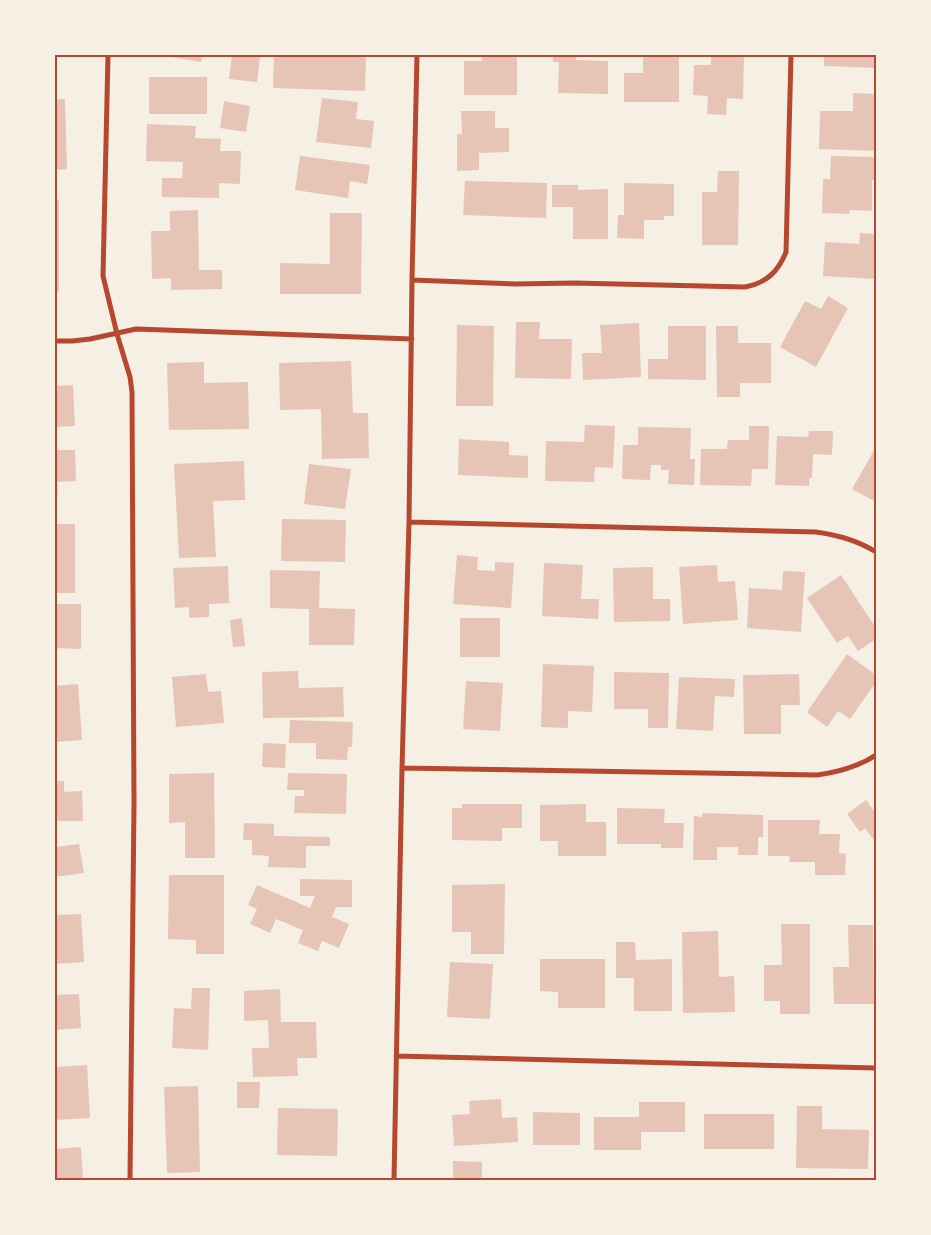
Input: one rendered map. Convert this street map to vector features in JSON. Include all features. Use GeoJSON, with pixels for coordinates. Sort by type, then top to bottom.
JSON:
{"type":"FeatureCollection","features":[{"type":"Feature","properties":{"kind":"street"},"geometry":{"type":"LineString","coordinates":[[108,55],[103,276],[130,377],[132,392],[134,803],[130,1180]]}},
{"type":"Feature","properties":{"kind":"street"},"geometry":{"type":"LineString","coordinates":[[394,1180],[402,768],[410,522],[412,280],[417,55]]}},
{"type":"Feature","properties":{"kind":"street"},"geometry":{"type":"LineString","coordinates":[[412,280],[516,284],[574,283],[745,287],[756,285],[766,280],[778,268],[786,252],[792,55]]}},
{"type":"Feature","properties":{"kind":"street"},"geometry":{"type":"LineString","coordinates":[[55,340],[72,341],[136,329],[412,339]]}},
{"type":"Feature","properties":{"kind":"street"},"geometry":{"type":"LineString","coordinates":[[410,522],[816,532],[841,536],[865,545],[876,552]]}},
{"type":"Feature","properties":{"kind":"street"},"geometry":{"type":"LineString","coordinates":[[402,768],[817,775],[842,771],[866,762],[876,755]]}},
{"type":"Feature","properties":{"kind":"street"},"geometry":{"type":"LineString","coordinates":[[396,1056],[876,1068]]}},
{"type":"Feature","properties":{"kind":"building"},"geometry":{"type":"Polygon","coordinates":[[[159,55],[202,55],[201,62],[159,55]]]}},
{"type":"Feature","properties":{"kind":"building"},"geometry":{"type":"Polygon","coordinates":[[[232,55],[260,57],[257,82],[229,79],[232,55]]]}},
{"type":"Feature","properties":{"kind":"building"},"geometry":{"type":"Polygon","coordinates":[[[274,55],[366,55],[365,91],[273,88],[274,55]]]}},
{"type":"Feature","properties":{"kind":"building"},"geometry":{"type":"Polygon","coordinates":[[[482,55],[517,55],[517,95],[464,95],[464,61],[482,61],[482,55]]]}},
{"type":"Feature","properties":{"kind":"building"},"geometry":{"type":"Polygon","coordinates":[[[553,55],[576,55],[576,60],[608,61],[608,94],[558,93],[559,62],[553,62],[553,55]]]}},
{"type":"Feature","properties":{"kind":"building"},"geometry":{"type":"Polygon","coordinates":[[[643,55],[679,55],[679,102],[624,102],[624,73],[643,73],[643,55]]]}},
{"type":"Feature","properties":{"kind":"building"},"geometry":{"type":"Polygon","coordinates":[[[711,55],[744,55],[743,99],[727,98],[726,115],[707,114],[708,96],[693,95],[694,65],[711,65],[711,55]]]}},
{"type":"Feature","properties":{"kind":"building"},"geometry":{"type":"Polygon","coordinates":[[[824,55],[876,55],[876,68],[824,66],[824,55]]]}},
{"type":"Feature","properties":{"kind":"building"},"geometry":{"type":"Polygon","coordinates":[[[149,77],[207,77],[207,114],[149,114],[149,77]]]}},
{"type":"Feature","properties":{"kind":"building"},"geometry":{"type":"Polygon","coordinates":[[[853,93],[876,94],[876,151],[819,149],[820,111],[853,111],[853,93]]]}},
{"type":"Feature","properties":{"kind":"building"},"geometry":{"type":"Polygon","coordinates":[[[322,98],[358,102],[356,119],[374,121],[371,148],[316,142],[322,98]]]}},
{"type":"Feature","properties":{"kind":"building"},"geometry":{"type":"Polygon","coordinates":[[[55,99],[65,99],[67,169],[55,170],[55,99]]]}},
{"type":"Feature","properties":{"kind":"building"},"geometry":{"type":"Polygon","coordinates":[[[224,101],[250,106],[246,132],[220,128],[224,101]]]}},
{"type":"Feature","properties":{"kind":"building"},"geometry":{"type":"Polygon","coordinates":[[[461,111],[495,111],[495,128],[509,128],[509,152],[479,153],[479,170],[457,171],[457,134],[462,134],[461,111]]]}},
{"type":"Feature","properties":{"kind":"building"},"geometry":{"type":"Polygon","coordinates":[[[147,124],[196,126],[195,138],[221,139],[220,151],[241,151],[240,184],[219,183],[219,198],[162,197],[162,178],[182,178],[183,162],[146,161],[147,124]]]}},
{"type":"Feature","properties":{"kind":"building"},"geometry":{"type":"Polygon","coordinates":[[[300,156],[370,165],[367,184],[350,181],[348,198],[295,190],[300,156]]]}},
{"type":"Feature","properties":{"kind":"building"},"geometry":{"type":"Polygon","coordinates":[[[831,156],[876,157],[876,180],[872,180],[872,211],[850,210],[849,214],[822,213],[823,179],[830,179],[831,156]]]}},
{"type":"Feature","properties":{"kind":"building"},"geometry":{"type":"Polygon","coordinates":[[[718,171],[739,171],[738,245],[702,245],[702,192],[717,192],[718,171]]]}},
{"type":"Feature","properties":{"kind":"building"},"geometry":{"type":"Polygon","coordinates":[[[465,181],[547,183],[546,218],[463,215],[465,181]]]}},
{"type":"Feature","properties":{"kind":"building"},"geometry":{"type":"Polygon","coordinates":[[[624,183],[674,184],[674,216],[664,216],[664,220],[644,220],[644,239],[617,238],[618,215],[624,215],[624,183]]]}},
{"type":"Feature","properties":{"kind":"building"},"geometry":{"type":"Polygon","coordinates":[[[552,185],[578,185],[578,190],[608,189],[608,239],[573,239],[573,207],[552,207],[552,185]]]}},
{"type":"Feature","properties":{"kind":"building"},"geometry":{"type":"Polygon","coordinates":[[[55,200],[59,200],[59,291],[55,291],[55,200]]]}},
{"type":"Feature","properties":{"kind":"building"},"geometry":{"type":"Polygon","coordinates":[[[198,210],[199,270],[222,270],[222,289],[171,290],[171,278],[152,279],[151,231],[170,231],[170,211],[198,210]]]}},
{"type":"Feature","properties":{"kind":"building"},"geometry":{"type":"Polygon","coordinates":[[[330,213],[362,213],[361,294],[280,294],[280,263],[330,264],[330,213]]]}},
{"type":"Feature","properties":{"kind":"building"},"geometry":{"type":"Polygon","coordinates":[[[860,233],[876,234],[875,279],[823,276],[825,242],[859,244],[860,233]]]}},
{"type":"Feature","properties":{"kind":"building"},"geometry":{"type":"Polygon","coordinates":[[[828,296],[848,308],[816,367],[780,347],[805,301],[821,309],[828,296]]]}},
{"type":"Feature","properties":{"kind":"building"},"geometry":{"type":"Polygon","coordinates":[[[516,322],[540,322],[539,339],[572,339],[571,379],[515,378],[516,322]]]}},
{"type":"Feature","properties":{"kind":"building"},"geometry":{"type":"Polygon","coordinates":[[[639,323],[641,377],[583,380],[582,353],[602,353],[600,325],[639,323]]]}},
{"type":"Feature","properties":{"kind":"building"},"geometry":{"type":"Polygon","coordinates":[[[457,325],[494,326],[493,406],[456,406],[457,325]]]}},
{"type":"Feature","properties":{"kind":"building"},"geometry":{"type":"Polygon","coordinates":[[[668,326],[706,326],[706,380],[648,379],[648,359],[668,359],[668,326]]]}},
{"type":"Feature","properties":{"kind":"building"},"geometry":{"type":"Polygon","coordinates":[[[716,326],[738,326],[738,343],[771,343],[771,383],[740,383],[740,397],[717,397],[716,326]]]}},
{"type":"Feature","properties":{"kind":"building"},"geometry":{"type":"Polygon","coordinates":[[[351,361],[353,413],[368,413],[369,458],[322,459],[321,409],[280,410],[279,363],[351,361]]]}},
{"type":"Feature","properties":{"kind":"building"},"geometry":{"type":"Polygon","coordinates":[[[204,362],[204,383],[248,382],[249,429],[169,430],[167,363],[204,362]]]}},
{"type":"Feature","properties":{"kind":"building"},"geometry":{"type":"Polygon","coordinates":[[[73,385],[75,426],[55,427],[55,386],[73,385]]]}},
{"type":"Feature","properties":{"kind":"building"},"geometry":{"type":"Polygon","coordinates":[[[585,425],[615,426],[613,468],[595,467],[594,482],[545,481],[546,441],[584,442],[585,425]]]}},
{"type":"Feature","properties":{"kind":"building"},"geometry":{"type":"Polygon","coordinates":[[[749,426],[769,426],[768,469],[752,469],[751,486],[700,485],[701,449],[727,449],[728,440],[749,440],[749,426]]]}},
{"type":"Feature","properties":{"kind":"building"},"geometry":{"type":"Polygon","coordinates":[[[638,427],[691,428],[690,459],[695,459],[694,485],[668,484],[669,470],[661,470],[661,465],[651,465],[650,480],[622,479],[623,445],[638,445],[638,427]]]}},
{"type":"Feature","properties":{"kind":"building"},"geometry":{"type":"Polygon","coordinates":[[[809,431],[833,431],[832,455],[813,454],[812,478],[809,478],[809,486],[775,485],[777,436],[808,437],[809,431]]]}},
{"type":"Feature","properties":{"kind":"building"},"geometry":{"type":"Polygon","coordinates":[[[459,439],[509,442],[509,455],[528,456],[528,478],[458,475],[459,439]]]}},
{"type":"Feature","properties":{"kind":"building"},"geometry":{"type":"Polygon","coordinates":[[[876,447],[876,502],[852,489],[876,447]]]}},
{"type":"Feature","properties":{"kind":"building"},"geometry":{"type":"Polygon","coordinates":[[[55,450],[75,450],[76,481],[57,482],[58,494],[55,494],[55,450]]]}},
{"type":"Feature","properties":{"kind":"building"},"geometry":{"type":"Polygon","coordinates":[[[244,461],[245,500],[213,501],[216,557],[179,558],[174,464],[244,461]]]}},
{"type":"Feature","properties":{"kind":"building"},"geometry":{"type":"Polygon","coordinates":[[[309,464],[351,469],[345,509],[304,504],[309,464]]]}},
{"type":"Feature","properties":{"kind":"building"},"geometry":{"type":"Polygon","coordinates":[[[282,519],[346,520],[345,562],[281,561],[282,519]]]}},
{"type":"Feature","properties":{"kind":"building"},"geometry":{"type":"Polygon","coordinates":[[[55,524],[75,524],[75,593],[55,593],[55,524]]]}},
{"type":"Feature","properties":{"kind":"building"},"geometry":{"type":"Polygon","coordinates":[[[457,555],[478,557],[477,570],[495,571],[495,562],[514,563],[511,608],[453,604],[457,555]]]}},
{"type":"Feature","properties":{"kind":"building"},"geometry":{"type":"Polygon","coordinates":[[[544,563],[583,565],[581,599],[599,599],[598,619],[542,616],[544,563]]]}},
{"type":"Feature","properties":{"kind":"building"},"geometry":{"type":"Polygon","coordinates":[[[717,565],[718,582],[735,581],[738,620],[683,624],[679,567],[717,565]]]}},
{"type":"Feature","properties":{"kind":"building"},"geometry":{"type":"Polygon","coordinates":[[[228,566],[229,603],[209,604],[209,617],[189,618],[189,607],[175,608],[173,568],[228,566]]]}},
{"type":"Feature","properties":{"kind":"building"},"geometry":{"type":"Polygon","coordinates":[[[653,567],[653,599],[670,599],[670,621],[614,622],[613,568],[653,567]]]}},
{"type":"Feature","properties":{"kind":"building"},"geometry":{"type":"Polygon","coordinates":[[[270,570],[320,571],[319,608],[355,609],[354,645],[309,645],[309,609],[270,608],[270,570]]]}},
{"type":"Feature","properties":{"kind":"building"},"geometry":{"type":"Polygon","coordinates":[[[783,571],[805,572],[801,632],[747,628],[749,588],[782,590],[783,571]]]}},
{"type":"Feature","properties":{"kind":"building"},"geometry":{"type":"Polygon","coordinates":[[[841,575],[876,628],[876,639],[858,651],[848,636],[837,643],[807,598],[841,575]]]}},
{"type":"Feature","properties":{"kind":"building"},"geometry":{"type":"Polygon","coordinates":[[[55,604],[81,604],[81,649],[55,648],[55,604]]]}},
{"type":"Feature","properties":{"kind":"building"},"geometry":{"type":"Polygon","coordinates":[[[242,618],[245,646],[233,647],[230,620],[242,618]]]}},
{"type":"Feature","properties":{"kind":"building"},"geometry":{"type":"Polygon","coordinates":[[[460,618],[500,618],[500,657],[460,657],[460,618]]]}},
{"type":"Feature","properties":{"kind":"building"},"geometry":{"type":"Polygon","coordinates":[[[847,654],[876,675],[876,682],[850,719],[838,711],[827,727],[807,712],[847,654]]]}},
{"type":"Feature","properties":{"kind":"building"},"geometry":{"type":"Polygon","coordinates":[[[543,664],[594,666],[592,712],[568,711],[568,728],[541,727],[543,664]]]}},
{"type":"Feature","properties":{"kind":"building"},"geometry":{"type":"Polygon","coordinates":[[[298,671],[299,688],[343,687],[344,717],[263,718],[262,672],[298,671]]]}},
{"type":"Feature","properties":{"kind":"building"},"geometry":{"type":"Polygon","coordinates":[[[614,672],[669,673],[668,728],[648,728],[648,709],[614,709],[614,672]]]}},
{"type":"Feature","properties":{"kind":"building"},"geometry":{"type":"Polygon","coordinates":[[[206,674],[208,692],[221,691],[224,723],[176,727],[172,677],[206,674]]]}},
{"type":"Feature","properties":{"kind":"building"},"geometry":{"type":"Polygon","coordinates":[[[799,674],[800,705],[781,705],[781,734],[744,734],[743,675],[799,674]]]}},
{"type":"Feature","properties":{"kind":"building"},"geometry":{"type":"Polygon","coordinates":[[[679,677],[735,679],[734,697],[715,696],[713,731],[676,729],[679,677]]]}},
{"type":"Feature","properties":{"kind":"building"},"geometry":{"type":"Polygon","coordinates":[[[466,681],[503,683],[500,731],[463,729],[466,681]]]}},
{"type":"Feature","properties":{"kind":"building"},"geometry":{"type":"Polygon","coordinates":[[[78,684],[82,740],[55,742],[55,686],[78,684]]]}},
{"type":"Feature","properties":{"kind":"building"},"geometry":{"type":"Polygon","coordinates":[[[290,720],[353,722],[352,747],[348,747],[347,760],[316,759],[316,743],[289,743],[290,720]]]}},
{"type":"Feature","properties":{"kind":"building"},"geometry":{"type":"Polygon","coordinates":[[[263,743],[286,744],[285,768],[262,767],[263,743]]]}},
{"type":"Feature","properties":{"kind":"building"},"geometry":{"type":"Polygon","coordinates":[[[214,773],[215,858],[185,858],[185,822],[169,823],[169,774],[214,773]]]}},
{"type":"Feature","properties":{"kind":"building"},"geometry":{"type":"Polygon","coordinates":[[[288,773],[347,774],[346,814],[294,813],[295,796],[304,796],[304,790],[287,790],[288,773]]]}},
{"type":"Feature","properties":{"kind":"building"},"geometry":{"type":"Polygon","coordinates":[[[55,781],[64,781],[64,792],[82,791],[83,821],[55,821],[55,781]]]}},
{"type":"Feature","properties":{"kind":"building"},"geometry":{"type":"Polygon","coordinates":[[[866,800],[876,814],[876,843],[865,828],[860,832],[847,814],[866,800]]]}},
{"type":"Feature","properties":{"kind":"building"},"geometry":{"type":"Polygon","coordinates":[[[462,804],[522,804],[522,828],[502,828],[502,841],[452,840],[452,808],[462,808],[462,804]]]}},
{"type":"Feature","properties":{"kind":"building"},"geometry":{"type":"Polygon","coordinates":[[[586,804],[586,822],[606,822],[606,856],[558,856],[558,841],[540,841],[540,805],[586,804]]]}},
{"type":"Feature","properties":{"kind":"building"},"geometry":{"type":"Polygon","coordinates":[[[617,808],[665,809],[664,823],[684,823],[683,848],[661,848],[661,844],[617,844],[617,808]]]}},
{"type":"Feature","properties":{"kind":"building"},"geometry":{"type":"Polygon","coordinates":[[[702,813],[763,815],[763,837],[758,837],[758,855],[738,855],[738,847],[717,847],[717,860],[693,860],[694,816],[702,817],[702,813]]]}},
{"type":"Feature","properties":{"kind":"building"},"geometry":{"type":"Polygon","coordinates":[[[768,820],[820,820],[819,834],[840,834],[839,853],[846,854],[845,875],[815,875],[815,862],[789,862],[790,856],[768,856],[768,820]]]}},
{"type":"Feature","properties":{"kind":"building"},"geometry":{"type":"Polygon","coordinates":[[[244,823],[274,824],[274,836],[330,837],[330,846],[306,846],[306,868],[268,867],[269,856],[252,855],[252,840],[243,840],[244,823]]]}},
{"type":"Feature","properties":{"kind":"building"},"geometry":{"type":"Polygon","coordinates":[[[79,844],[84,873],[55,877],[55,847],[79,844]]]}},
{"type":"Feature","properties":{"kind":"building"},"geometry":{"type":"Polygon","coordinates":[[[169,875],[224,875],[224,954],[196,954],[196,940],[168,939],[169,875]]]}},
{"type":"Feature","properties":{"kind":"building"},"geometry":{"type":"Polygon","coordinates":[[[300,879],[352,880],[352,907],[336,907],[332,917],[349,924],[339,948],[322,941],[318,951],[298,943],[303,930],[276,919],[270,933],[250,924],[257,909],[248,905],[257,885],[310,908],[315,896],[300,896],[300,879]]]}},
{"type":"Feature","properties":{"kind":"building"},"geometry":{"type":"Polygon","coordinates":[[[505,884],[504,954],[471,954],[471,932],[452,932],[452,885],[505,884]]]}},
{"type":"Feature","properties":{"kind":"building"},"geometry":{"type":"Polygon","coordinates":[[[81,914],[84,962],[55,964],[55,915],[81,914]]]}},
{"type":"Feature","properties":{"kind":"building"},"geometry":{"type":"Polygon","coordinates":[[[781,924],[810,924],[810,1014],[780,1014],[780,1001],[764,1001],[764,965],[782,965],[781,924]]]}},
{"type":"Feature","properties":{"kind":"building"},"geometry":{"type":"Polygon","coordinates":[[[848,925],[873,925],[874,1004],[834,1004],[833,967],[849,967],[848,925]]]}},
{"type":"Feature","properties":{"kind":"building"},"geometry":{"type":"Polygon","coordinates":[[[718,931],[719,977],[734,976],[735,1012],[683,1013],[682,932],[718,931]]]}},
{"type":"Feature","properties":{"kind":"building"},"geometry":{"type":"Polygon","coordinates":[[[616,942],[635,942],[636,960],[672,959],[672,1011],[634,1011],[634,978],[616,978],[616,942]]]}},
{"type":"Feature","properties":{"kind":"building"},"geometry":{"type":"Polygon","coordinates":[[[540,959],[605,959],[605,1008],[558,1008],[558,992],[540,991],[540,959]]]}},
{"type":"Feature","properties":{"kind":"building"},"geometry":{"type":"Polygon","coordinates":[[[450,962],[493,964],[490,1019],[447,1017],[450,962]]]}},
{"type":"Feature","properties":{"kind":"building"},"geometry":{"type":"Polygon","coordinates":[[[192,988],[210,988],[208,1050],[172,1048],[174,1008],[191,1009],[192,988]]]}},
{"type":"Feature","properties":{"kind":"building"},"geometry":{"type":"Polygon","coordinates":[[[280,989],[281,1022],[316,1022],[317,1058],[297,1058],[298,1076],[253,1077],[252,1048],[269,1048],[268,1020],[244,1021],[244,991],[280,989]]]}},
{"type":"Feature","properties":{"kind":"building"},"geometry":{"type":"Polygon","coordinates":[[[79,994],[81,1028],[55,1030],[55,995],[79,994]]]}},
{"type":"Feature","properties":{"kind":"building"},"geometry":{"type":"Polygon","coordinates":[[[87,1065],[90,1118],[55,1120],[55,1067],[87,1065]]]}},
{"type":"Feature","properties":{"kind":"building"},"geometry":{"type":"Polygon","coordinates":[[[237,1082],[260,1082],[259,1108],[237,1108],[237,1082]]]}},
{"type":"Feature","properties":{"kind":"building"},"geometry":{"type":"Polygon","coordinates":[[[198,1086],[200,1172],[167,1173],[164,1087],[198,1086]]]}},
{"type":"Feature","properties":{"kind":"building"},"geometry":{"type":"Polygon","coordinates":[[[501,1099],[502,1118],[517,1117],[518,1142],[454,1146],[452,1115],[470,1114],[469,1101],[501,1099]]]}},
{"type":"Feature","properties":{"kind":"building"},"geometry":{"type":"Polygon","coordinates":[[[639,1102],[685,1102],[685,1132],[641,1132],[641,1150],[594,1150],[594,1117],[639,1117],[639,1102]]]}},
{"type":"Feature","properties":{"kind":"building"},"geometry":{"type":"Polygon","coordinates":[[[797,1106],[822,1106],[822,1129],[869,1130],[868,1169],[796,1168],[797,1106]]]}},
{"type":"Feature","properties":{"kind":"building"},"geometry":{"type":"Polygon","coordinates":[[[278,1108],[338,1109],[337,1156],[277,1155],[278,1108]]]}},
{"type":"Feature","properties":{"kind":"building"},"geometry":{"type":"Polygon","coordinates":[[[533,1112],[580,1113],[580,1145],[533,1145],[533,1112]]]}},
{"type":"Feature","properties":{"kind":"building"},"geometry":{"type":"Polygon","coordinates":[[[704,1114],[774,1114],[774,1149],[704,1149],[704,1114]]]}},
{"type":"Feature","properties":{"kind":"building"},"geometry":{"type":"Polygon","coordinates":[[[81,1147],[83,1180],[55,1180],[55,1149],[81,1147]]]}},
{"type":"Feature","properties":{"kind":"building"},"geometry":{"type":"Polygon","coordinates":[[[453,1161],[482,1162],[482,1180],[453,1180],[453,1161]]]}}]}
